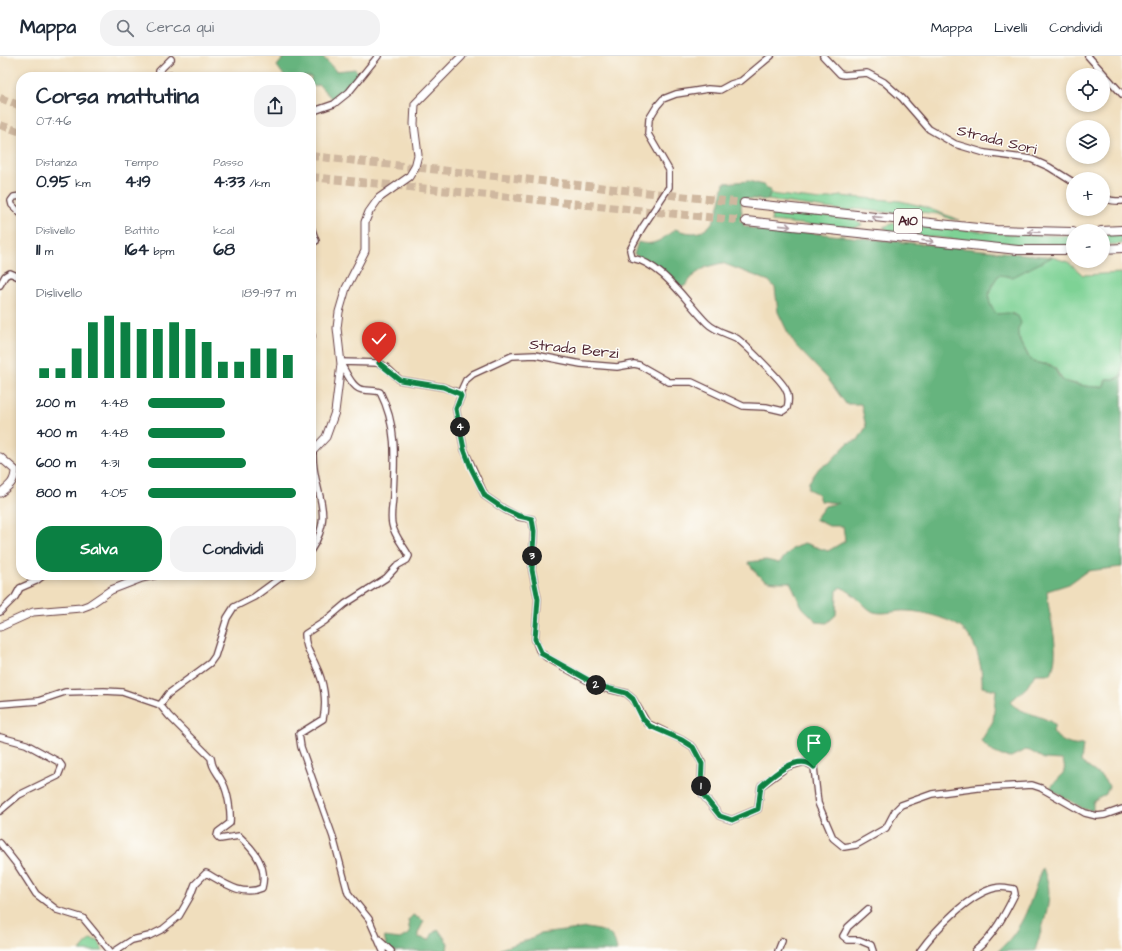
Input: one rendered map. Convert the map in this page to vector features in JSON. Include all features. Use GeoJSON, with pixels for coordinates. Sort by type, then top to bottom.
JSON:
{"type":"FeatureCollection","features":[{"type":"Feature","properties":{"kind":"highway","name":"A10"},"geometry":{"type":"LineString","coordinates":[[744,203],[996,230],[1066,232]]}},
{"type":"Feature","properties":{"kind":"highway","name":"A10"},"geometry":{"type":"LineString","coordinates":[[746,221],[1018,250],[1066,250]]}},
{"type":"Feature","properties":{"kind":"highway"},"geometry":{"type":"LineString","coordinates":[[1110,231],[1122,230]]}},
{"type":"Feature","properties":{"kind":"highway"},"geometry":{"type":"LineString","coordinates":[[1110,249],[1122,248]]}},
{"type":"Feature","properties":{"kind":"main road"},"geometry":{"type":"LineString","coordinates":[[316,448],[326,437],[330,428],[338,398],[341,363],[337,328],[346,288],[365,251],[366,222],[368,212],[378,198],[409,177],[418,155],[414,124],[415,104],[462,56]]}},
{"type":"Feature","properties":{"kind":"main road"},"geometry":{"type":"LineString","coordinates":[[0,457],[15,470],[15,478],[10,485],[0,493]]}},
{"type":"Feature","properties":{"kind":"main road"},"geometry":{"type":"LineString","coordinates":[[0,627],[33,612],[81,608],[89,605],[111,590],[137,580]]}},
{"type":"Feature","properties":{"kind":"street"},"geometry":{"type":"LineString","coordinates":[[316,110],[334,104],[349,92],[378,56]]}},
{"type":"Feature","properties":{"kind":"street","name":"Strada Berzi"},"geometry":{"type":"LineString","coordinates":[[770,56],[741,81],[720,90],[708,89],[676,94],[663,99],[657,106],[649,119],[648,134],[670,170],[669,187],[642,228],[630,250],[632,258],[644,260],[657,270],[692,305],[707,324],[720,332],[738,338],[785,388],[789,399],[786,408],[783,411],[766,407],[743,406],[692,382],[669,382],[639,365],[634,364],[617,367],[581,364],[535,355],[512,356],[473,374],[466,380],[460,394],[461,396],[456,409],[464,449],[471,468],[485,496],[504,509],[519,516],[532,519],[534,531],[532,570],[538,599],[535,639],[542,654],[599,686],[626,693],[633,699],[643,719],[650,726],[682,740],[693,747],[702,764],[701,785],[703,795],[724,818],[732,820],[758,809],[761,786],[778,772],[795,763],[805,762],[811,764],[815,770],[818,803],[833,838],[837,843],[848,847],[856,845],[886,828],[895,811],[901,805],[923,795],[1032,785],[1041,788],[1085,813],[1097,816],[1122,809]]}},
{"type":"Feature","properties":{"kind":"street","name":"Strada Sori"},"geometry":{"type":"LineString","coordinates":[[823,56],[840,74],[844,76],[867,73],[884,82],[902,98],[929,129],[955,144],[985,153],[1031,159],[1049,167],[1066,178]]}},
{"type":"Feature","properties":{"kind":"street"},"geometry":{"type":"LineString","coordinates":[[1088,56],[1122,94]]}},
{"type":"Feature","properties":{"kind":"street"},"geometry":{"type":"LineString","coordinates":[[159,72],[170,59]]}},
{"type":"Feature","properties":{"kind":"street"},"geometry":{"type":"LineString","coordinates":[[16,197],[11,201],[12,205],[16,209]]}},
{"type":"Feature","properties":{"kind":"street"},"geometry":{"type":"LineString","coordinates":[[1110,201],[1122,201]]}},
{"type":"Feature","properties":{"kind":"street"},"geometry":{"type":"LineString","coordinates":[[0,285],[4,276],[10,273],[16,276]]}},
{"type":"Feature","properties":{"kind":"street"},"geometry":{"type":"LineString","coordinates":[[341,363],[379,363],[400,380],[443,387],[460,394]]}},
{"type":"Feature","properties":{"kind":"street"},"geometry":{"type":"LineString","coordinates":[[341,363],[357,388],[363,390],[372,389],[380,392],[389,412],[394,433],[395,451],[392,524],[400,543],[409,556],[407,560],[398,565],[381,581],[345,604],[325,621],[305,634],[304,645],[317,666],[326,706],[323,719],[299,734],[301,746],[333,837],[348,894],[368,919],[383,951]]}},
{"type":"Feature","properties":{"kind":"street"},"geometry":{"type":"LineString","coordinates":[[316,479],[322,501],[323,524],[316,539]]}},
{"type":"Feature","properties":{"kind":"street"},"geometry":{"type":"LineString","coordinates":[[0,612],[15,597],[20,588],[37,580]]}},
{"type":"Feature","properties":{"kind":"street"},"geometry":{"type":"LineString","coordinates":[[160,704],[168,694],[210,663],[215,656],[227,618],[234,607],[254,597],[277,580]]}},
{"type":"Feature","properties":{"kind":"street"},"geometry":{"type":"LineString","coordinates":[[0,704],[38,701],[64,692],[104,691],[122,692],[160,704],[169,716],[211,758],[212,767],[224,784],[231,816],[230,823],[218,832],[217,836],[220,840],[239,836],[252,848],[265,876],[262,888],[252,892],[234,888],[206,873],[195,884],[190,897],[179,916],[163,929],[149,936],[132,940],[115,951]]}},
{"type":"Feature","properties":{"kind":"street"},"geometry":{"type":"LineString","coordinates":[[0,737],[26,744],[59,762],[62,766],[58,776],[24,791],[2,810],[0,816]]}},
{"type":"Feature","properties":{"kind":"street"},"geometry":{"type":"LineString","coordinates":[[0,843],[18,866],[36,894],[57,910],[83,918],[110,951]]}},
{"type":"Feature","properties":{"kind":"street"},"geometry":{"type":"LineString","coordinates":[[920,951],[960,908],[987,891],[997,887],[1014,889],[1015,894],[997,928],[989,940],[975,951]]}},
{"type":"Feature","properties":{"kind":"street"},"geometry":{"type":"LineString","coordinates":[[868,909],[848,927],[843,936],[848,940],[859,940],[871,945],[873,951]]}},
{"type":"Feature","properties":{"kind":"street"},"geometry":{"type":"LineString","coordinates":[[378,939],[391,951]]}},
{"type":"Feature","properties":{"kind":"street"},"geometry":{"type":"LineString","coordinates":[[778,951],[782,940]]}},
{"type":"Feature","properties":{"kind":"green space"},"geometry":{"type":"Polygon","coordinates":[[[285,56],[322,56],[336,71],[355,69],[360,74],[333,100],[319,85],[316,86],[316,72],[281,72],[277,66],[285,56]]]}},
{"type":"Feature","properties":{"kind":"green space"},"geometry":{"type":"Polygon","coordinates":[[[749,181],[763,185],[771,191],[768,200],[742,198],[741,207],[744,226],[758,230],[773,232],[802,232],[1052,257],[1013,277],[999,275],[989,294],[990,305],[997,314],[1008,313],[1018,316],[1021,323],[1018,329],[1018,336],[1029,358],[1034,362],[1052,366],[1060,378],[1064,381],[1084,386],[1101,387],[1104,386],[1106,379],[1118,379],[1122,373],[1122,567],[1087,571],[1069,584],[1047,591],[1055,643],[1054,664],[1051,674],[1035,674],[1027,687],[1010,702],[1019,709],[1051,722],[1055,725],[1053,731],[1054,734],[1065,742],[1075,745],[1083,745],[1081,762],[1102,777],[1109,786],[1106,794],[1093,802],[1093,811],[1084,809],[1050,789],[1063,772],[1064,765],[1062,760],[1044,759],[1030,751],[1025,750],[1011,757],[1002,756],[993,752],[981,741],[993,721],[996,690],[982,687],[980,661],[974,644],[964,630],[952,622],[940,617],[919,612],[903,611],[883,613],[871,611],[851,593],[840,587],[837,591],[836,615],[827,623],[816,622],[801,605],[790,582],[765,580],[757,574],[748,562],[766,560],[779,563],[792,549],[804,543],[828,551],[845,541],[843,526],[829,526],[815,519],[825,506],[838,503],[820,501],[818,494],[808,489],[809,482],[819,468],[830,462],[848,443],[858,440],[866,427],[861,404],[846,404],[828,379],[796,346],[778,312],[775,288],[769,281],[722,263],[706,267],[694,275],[685,286],[677,287],[657,267],[634,254],[638,242],[654,243],[675,229],[688,233],[706,229],[712,223],[716,215],[724,183],[749,181]]]}},
{"type":"Feature","properties":{"kind":"green space"},"geometry":{"type":"Polygon","coordinates":[[[770,194],[821,200],[840,196],[900,201],[922,206],[959,220],[950,219],[939,214],[910,211],[902,214],[855,209],[847,211],[768,200],[770,194]]]}},
{"type":"Feature","properties":{"kind":"green space"},"geometry":{"type":"Polygon","coordinates":[[[773,209],[853,219],[862,225],[851,229],[771,221],[773,209]]]}},
{"type":"Feature","properties":{"kind":"green space"},"geometry":{"type":"Polygon","coordinates":[[[894,223],[1009,234],[1066,236],[1066,247],[997,244],[892,233],[883,227],[894,223]]]}},
{"type":"Feature","properties":{"kind":"green space"},"geometry":{"type":"Polygon","coordinates":[[[1122,233],[1122,244],[1110,245],[1110,234],[1122,233]]]}},
{"type":"Feature","properties":{"kind":"green space"},"geometry":{"type":"Polygon","coordinates":[[[1052,257],[1066,261],[1066,268],[1075,268],[1083,275],[1122,273],[1122,373],[1117,379],[1106,379],[1104,386],[1089,387],[1063,381],[1055,368],[1049,364],[1031,361],[1018,336],[1015,314],[997,314],[990,305],[989,294],[999,275],[1003,274],[1009,277],[1052,257]]]}},
{"type":"Feature","properties":{"kind":"green space"},"geometry":{"type":"Polygon","coordinates":[[[1042,868],[1047,878],[1049,899],[1045,920],[1035,951],[998,951],[1015,932],[1021,922],[1042,868]]]}},
{"type":"Feature","properties":{"kind":"green space"},"geometry":{"type":"Polygon","coordinates":[[[413,915],[424,921],[418,933],[418,937],[429,940],[433,933],[438,929],[448,943],[447,951],[388,951],[384,937],[400,939],[410,933],[408,920],[413,915]]]}},
{"type":"Feature","properties":{"kind":"green space"},"geometry":{"type":"Polygon","coordinates":[[[587,928],[608,933],[614,939],[617,951],[500,951],[500,949],[540,934],[587,928]]]}},
{"type":"Feature","properties":{"kind":"green space"},"geometry":{"type":"Polygon","coordinates":[[[90,939],[99,941],[103,951],[80,951],[90,939]]]}},
{"type":"Feature","properties":{"kind":"tunnel"},"geometry":{"type":"LineString","coordinates":[[0,98],[16,104]]}},
{"type":"Feature","properties":{"kind":"tunnel"},"geometry":{"type":"LineString","coordinates":[[0,125],[16,130]]}},
{"type":"Feature","properties":{"kind":"tunnel"},"geometry":{"type":"LineString","coordinates":[[316,157],[744,203]]}},
{"type":"Feature","properties":{"kind":"tunnel"},"geometry":{"type":"LineString","coordinates":[[316,178],[746,221]]}},
{"type":"Feature","properties":{"kind":"route"},"geometry":{"type":"LineString","coordinates":[[379,363],[386,367],[395,377],[400,380],[443,387],[460,394],[461,396],[456,409],[464,449],[471,468],[485,496],[504,509],[519,516],[532,519],[534,531],[532,570],[538,599],[535,639],[536,645],[542,654],[564,668],[605,689],[626,693],[633,699],[643,719],[650,726],[682,740],[693,747],[698,752],[702,764],[703,775],[701,785],[703,795],[720,816],[728,820],[732,820],[758,809],[760,803],[759,792],[761,786],[778,772],[795,763],[801,762],[809,762],[814,767]]}}]}
